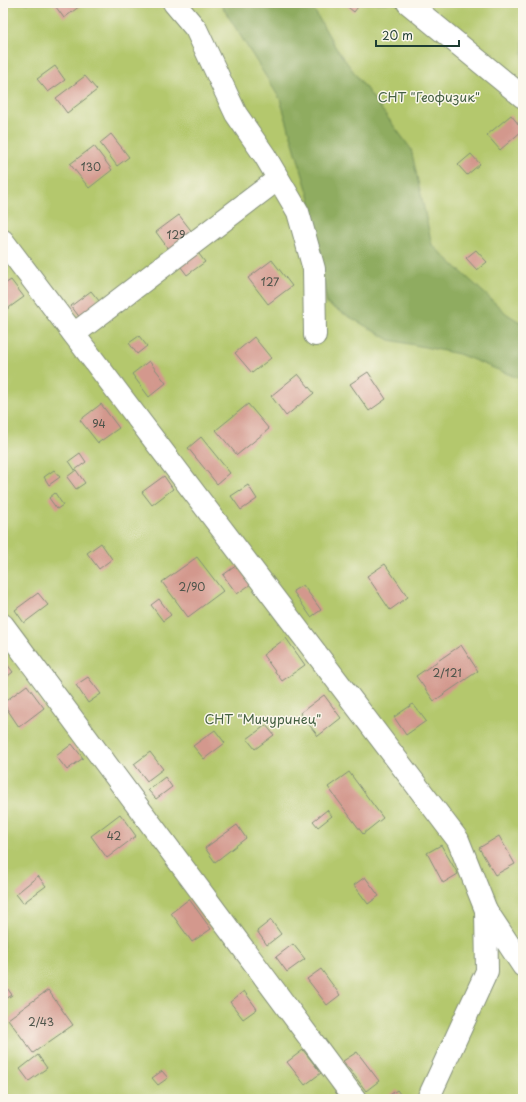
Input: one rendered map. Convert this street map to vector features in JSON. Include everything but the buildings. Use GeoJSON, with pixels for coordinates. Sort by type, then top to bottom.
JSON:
{"type":"FeatureCollection","features":[{"type":"Feature","properties":{"kind":"street"},"geometry":{"type":"LineString","coordinates":[[174,3],[196,29],[236,114],[298,212],[314,269],[316,335]]}},
{"type":"Feature","properties":{"kind":"street"},"geometry":{"type":"LineString","coordinates":[[408,3],[523,97]]}},
{"type":"Feature","properties":{"kind":"street"},"geometry":{"type":"LineString","coordinates":[[74,334],[278,179]]}},
{"type":"Feature","properties":{"kind":"street"},"geometry":{"type":"LineString","coordinates":[[3,241],[458,840],[486,910],[523,966]]}},
{"type":"Feature","properties":{"kind":"street"},"geometry":{"type":"LineString","coordinates":[[3,625],[354,1099]]}},
{"type":"Feature","properties":{"kind":"street"},"geometry":{"type":"LineString","coordinates":[[428,1099],[487,971],[486,910]]}},
{"type":"Feature","properties":{"kind":"green space","name":"СНТ \"Мичуринец\""},"geometry":{"type":"Polygon","coordinates":[[[3,3],[523,3],[523,1099],[3,1099],[3,3]]]}},
{"type":"Feature","properties":{"kind":"green space"},"geometry":{"type":"Polygon","coordinates":[[[220,3],[310,3],[336,48],[411,149],[432,245],[507,314],[523,324],[523,380],[459,354],[390,340],[327,304],[310,199],[280,99],[220,3]]]}},
{"type":"Feature","properties":{"kind":"park label","name":"СНТ \"Геофизик\""},"geometry":{"type":"Point","coordinates":[429,97]}}]}
